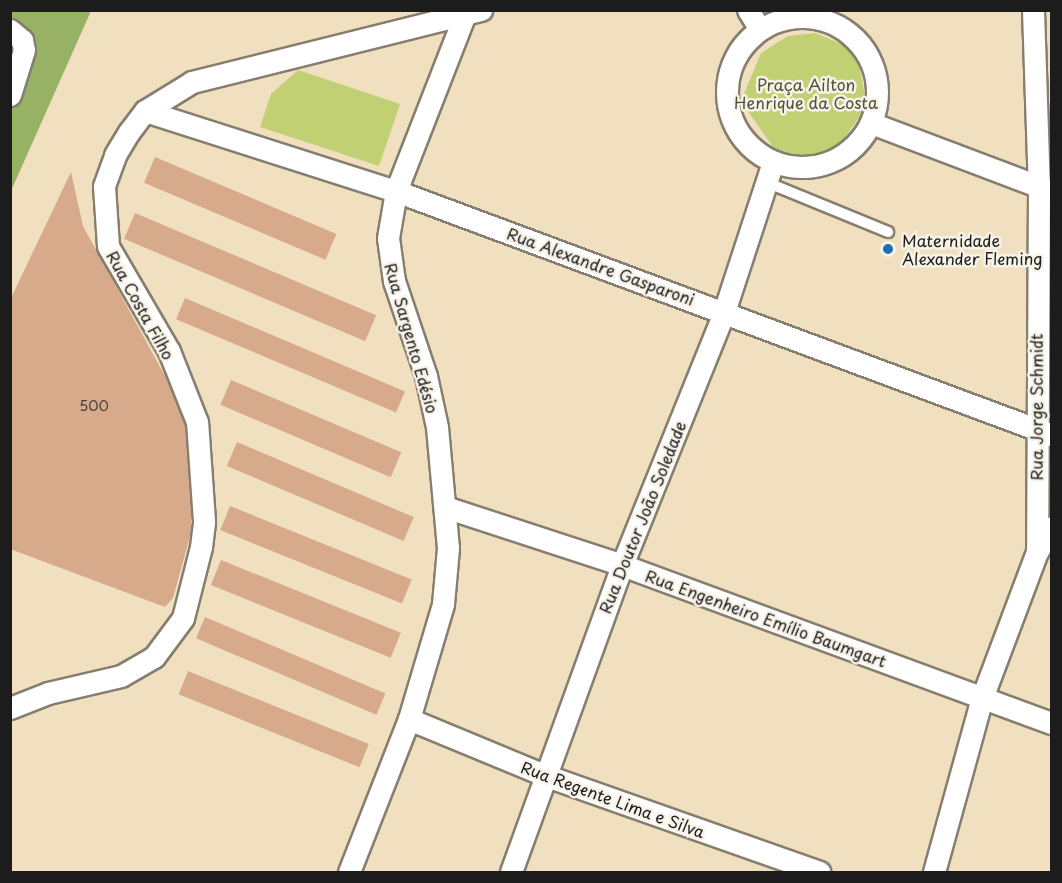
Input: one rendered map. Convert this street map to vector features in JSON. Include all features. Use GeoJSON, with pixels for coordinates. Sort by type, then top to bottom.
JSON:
{"type":"FeatureCollection","features":[{"type":"Feature","properties":{"kind":"street"},"geometry":{"type":"LineString","coordinates":[[748,10],[760,29]]}},
{"type":"Feature","properties":{"kind":"street","name":"Rua Jorge Schmidt"},"geometry":{"type":"LineString","coordinates":[[1033,10],[1045,190],[1043,432],[1037,552]]}},
{"type":"Feature","properties":{"kind":"street","name":"Rua Costa Filho"},"geometry":{"type":"LineString","coordinates":[[10,708],[48,693],[120,676],[154,657],[183,618],[192,586],[204,520],[197,422],[169,351],[108,246],[103,220],[104,186],[115,155],[145,111],[192,82],[473,14]]}},
{"type":"Feature","properties":{"kind":"street","name":"Rua Sargento Edésio"},"geometry":{"type":"LineString","coordinates":[[349,873],[409,719],[443,604],[448,548],[437,427],[426,376],[389,258],[388,238],[396,191],[473,14]]}},
{"type":"Feature","properties":{"kind":"street"},"geometry":{"type":"LineString","coordinates":[[796,16],[816,18],[851,34],[864,49],[875,75],[877,104],[871,123],[854,147],[830,162],[801,168],[773,162],[750,147],[734,126],[726,100],[728,72],[740,48],[760,29],[796,16]]}},
{"type":"Feature","properties":{"kind":"street"},"geometry":{"type":"LineString","coordinates":[[10,30],[22,40],[24,50],[10,95]]}},
{"type":"Feature","properties":{"kind":"street","name":"Rua Alexandre Gasparoni"},"geometry":{"type":"LineString","coordinates":[[145,111],[396,191],[1043,432]]}},
{"type":"Feature","properties":{"kind":"street"},"geometry":{"type":"LineString","coordinates":[[871,123],[1045,190]]}},
{"type":"Feature","properties":{"kind":"street","name":"Rua Doutor João Soledade"},"geometry":{"type":"LineString","coordinates":[[512,873],[544,775],[622,565],[724,312],[773,162]]}},
{"type":"Feature","properties":{"kind":"street","name":"Rua Engenheiro Emílio Baumgart"},"geometry":{"type":"LineString","coordinates":[[446,507],[622,565],[1052,723]]}},
{"type":"Feature","properties":{"kind":"street","name":"Rua Jorge Schmidt"},"geometry":{"type":"LineString","coordinates":[[934,873],[982,698],[1037,552],[1052,527]]}},
{"type":"Feature","properties":{"kind":"street","name":"Rua Regente Lima e Silva"},"geometry":{"type":"LineString","coordinates":[[409,719],[544,775],[819,873]]}},
{"type":"Feature","properties":{"kind":"lane"},"geometry":{"type":"LineString","coordinates":[[766,182],[888,232]]}},
{"type":"Feature","properties":{"kind":"green space"},"geometry":{"type":"Polygon","coordinates":[[[11,11],[91,11],[11,191],[11,89],[24,50],[11,38],[11,11]]]}},
{"type":"Feature","properties":{"kind":"green space","name":"Praça Ailton Henrique da Costa"},"geometry":{"type":"Polygon","coordinates":[[[815,33],[849,47],[859,65],[867,106],[834,153],[797,158],[777,153],[741,101],[761,53],[788,36],[815,33]]]}},
{"type":"Feature","properties":{"kind":"green space"},"geometry":{"type":"Polygon","coordinates":[[[298,70],[400,104],[379,166],[260,127],[271,94],[298,70]]]}},
{"type":"Feature","properties":{"kind":"building"},"geometry":{"type":"Polygon","coordinates":[[[155,157],[336,234],[325,260],[144,183],[155,157]]]}},
{"type":"Feature","properties":{"kind":"building"},"geometry":{"type":"Polygon","coordinates":[[[71,172],[83,226],[171,387],[186,425],[191,464],[191,533],[173,598],[165,607],[10,549],[10,300],[71,172]]]}},
{"type":"Feature","properties":{"kind":"building"},"geometry":{"type":"Polygon","coordinates":[[[135,213],[376,315],[365,341],[124,239],[135,213]]]}},
{"type":"Feature","properties":{"kind":"building"},"geometry":{"type":"Polygon","coordinates":[[[185,298],[405,391],[396,413],[176,319],[185,298]]]}},
{"type":"Feature","properties":{"kind":"building"},"geometry":{"type":"Polygon","coordinates":[[[231,380],[401,452],[391,477],[220,405],[231,380]]]}},
{"type":"Feature","properties":{"kind":"building"},"geometry":{"type":"Polygon","coordinates":[[[237,442],[414,517],[404,541],[227,466],[237,442]]]}},
{"type":"Feature","properties":{"kind":"building"},"geometry":{"type":"Polygon","coordinates":[[[230,506],[412,579],[402,604],[220,530],[230,506]]]}},
{"type":"Feature","properties":{"kind":"building"},"geometry":{"type":"Polygon","coordinates":[[[221,560],[401,633],[391,658],[211,585],[221,560]]]}},
{"type":"Feature","properties":{"kind":"building"},"geometry":{"type":"Polygon","coordinates":[[[205,617],[385,694],[376,715],[196,638],[205,617]]]}},
{"type":"Feature","properties":{"kind":"building"},"geometry":{"type":"Polygon","coordinates":[[[188,671],[369,744],[359,767],[179,694],[188,671]]]}},
{"type":"Feature","properties":{"kind":"place","name":"Maternidade Alexander Fleming"},"geometry":{"type":"Point","coordinates":[888,249]}}]}
